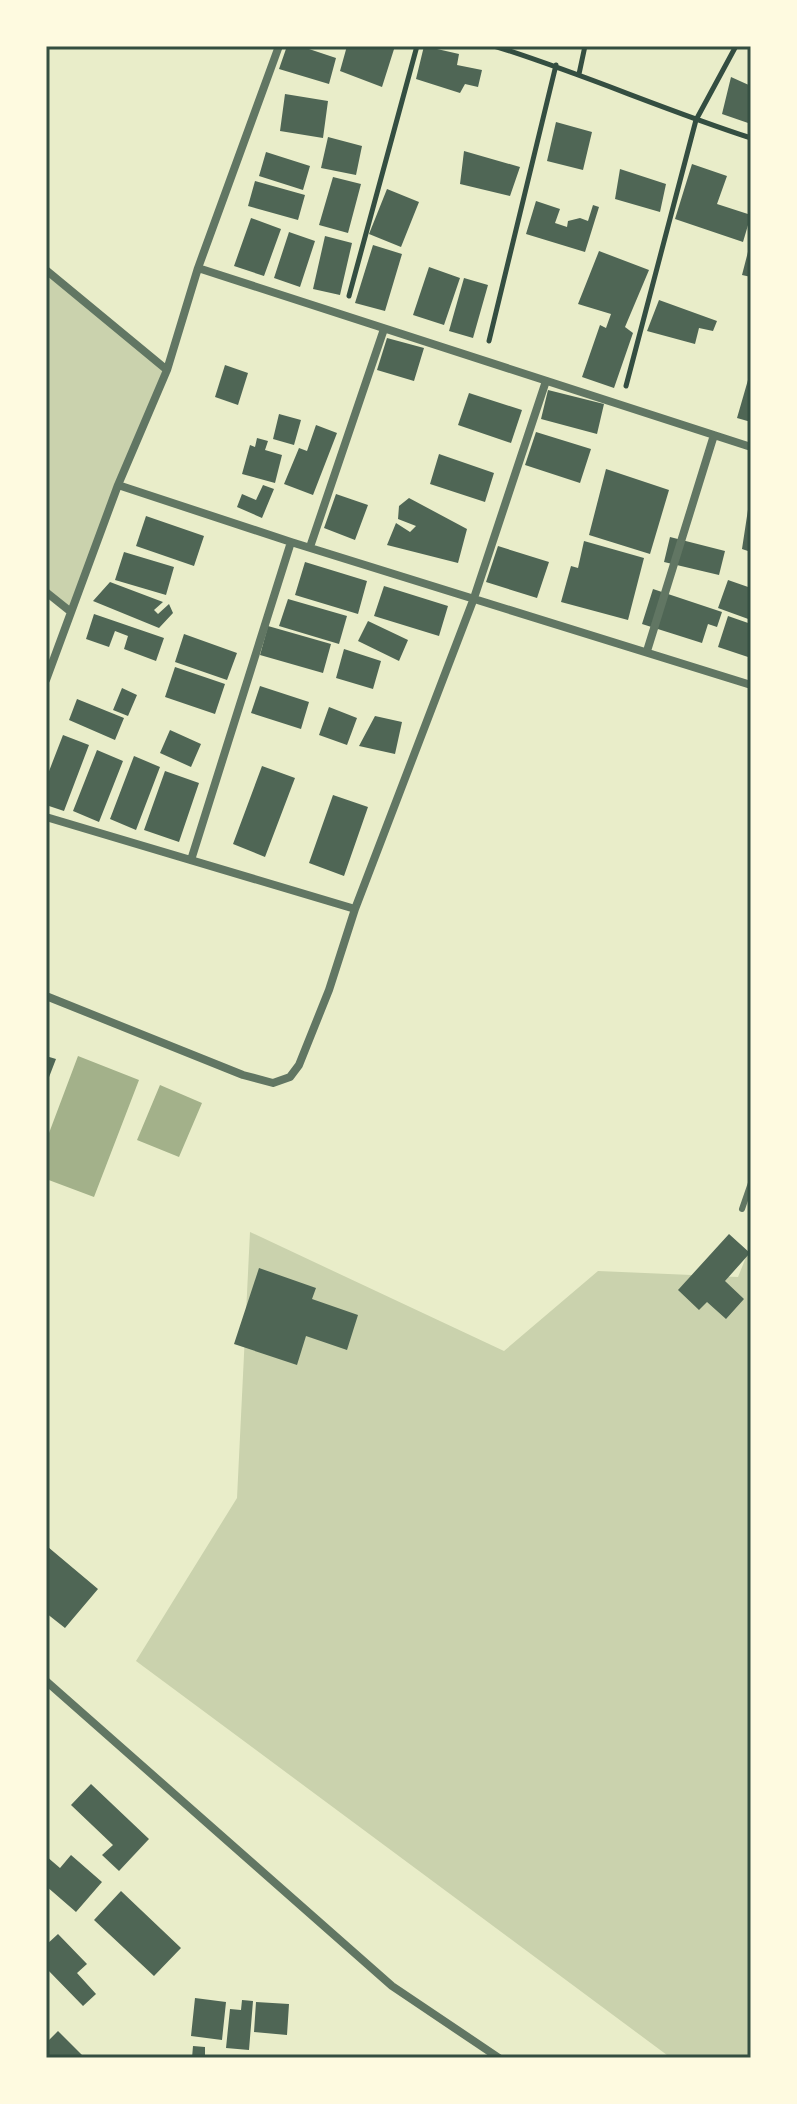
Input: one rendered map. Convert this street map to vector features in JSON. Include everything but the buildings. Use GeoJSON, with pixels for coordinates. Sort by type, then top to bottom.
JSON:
{"type":"FeatureCollection","features":[{"type":"Feature","properties":{"kind":"street"},"geometry":{"type":"LineString","coordinates":[[46,680],[118,485],[167,370],[198,268],[279,46]]}},
{"type":"Feature","properties":{"kind":"street"},"geometry":{"type":"LineString","coordinates":[[198,268],[751,447]]}},
{"type":"Feature","properties":{"kind":"street"},"geometry":{"type":"LineString","coordinates":[[46,270],[167,370]]}},
{"type":"Feature","properties":{"kind":"street"},"geometry":{"type":"LineString","coordinates":[[310,547],[384,329]]}},
{"type":"Feature","properties":{"kind":"street"},"geometry":{"type":"LineString","coordinates":[[46,996],[243,1075],[273,1083],[290,1077],[299,1065],[329,990],[355,909],[474,598],[546,381]]}},
{"type":"Feature","properties":{"kind":"street"},"geometry":{"type":"LineString","coordinates":[[647,651],[714,435]]}},
{"type":"Feature","properties":{"kind":"street"},"geometry":{"type":"LineString","coordinates":[[118,485],[751,685]]}},
{"type":"Feature","properties":{"kind":"street"},"geometry":{"type":"LineString","coordinates":[[191,860],[291,542]]}},
{"type":"Feature","properties":{"kind":"street"},"geometry":{"type":"LineString","coordinates":[[46,592],[71,612]]}},
{"type":"Feature","properties":{"kind":"street"},"geometry":{"type":"LineString","coordinates":[[46,817],[355,909]]}},
{"type":"Feature","properties":{"kind":"street"},"geometry":{"type":"LineString","coordinates":[[46,1681],[392,1986],[499,2058]]}},
{"type":"Feature","properties":{"kind":"lane"},"geometry":{"type":"LineString","coordinates":[[742,1209],[751,1183]]}},
{"type":"Feature","properties":{"kind":"path"},"geometry":{"type":"LineString","coordinates":[[343,315],[417,46]]}},
{"type":"Feature","properties":{"kind":"path"},"geometry":{"type":"LineString","coordinates":[[494,46],[556,65],[696,120],[751,138]]}},
{"type":"Feature","properties":{"kind":"path"},"geometry":{"type":"LineString","coordinates":[[579,74],[585,46]]}},
{"type":"Feature","properties":{"kind":"path"},"geometry":{"type":"LineString","coordinates":[[621,405],[696,120],[736,46]]}},
{"type":"Feature","properties":{"kind":"path"},"geometry":{"type":"LineString","coordinates":[[484,361],[556,65]]}},
{"type":"Feature","properties":{"kind":"shaded area"},"geometry":{"type":"Polygon","coordinates":[[[46,270],[167,370],[71,612],[46,591],[46,270]]]}},
{"type":"Feature","properties":{"kind":"shaded area"},"geometry":{"type":"Polygon","coordinates":[[[78,1056],[139,1080],[94,1197],[46,1179],[46,1141],[78,1056]]]}},
{"type":"Feature","properties":{"kind":"shaded area"},"geometry":{"type":"Polygon","coordinates":[[[160,1085],[202,1103],[179,1157],[137,1140],[160,1085]]]}},
{"type":"Feature","properties":{"kind":"shaded area"},"geometry":{"type":"Polygon","coordinates":[[[250,1232],[504,1351],[598,1271],[738,1277],[751,1245],[751,2058],[671,2058],[136,1661],[237,1498],[250,1232]]]}}]}
